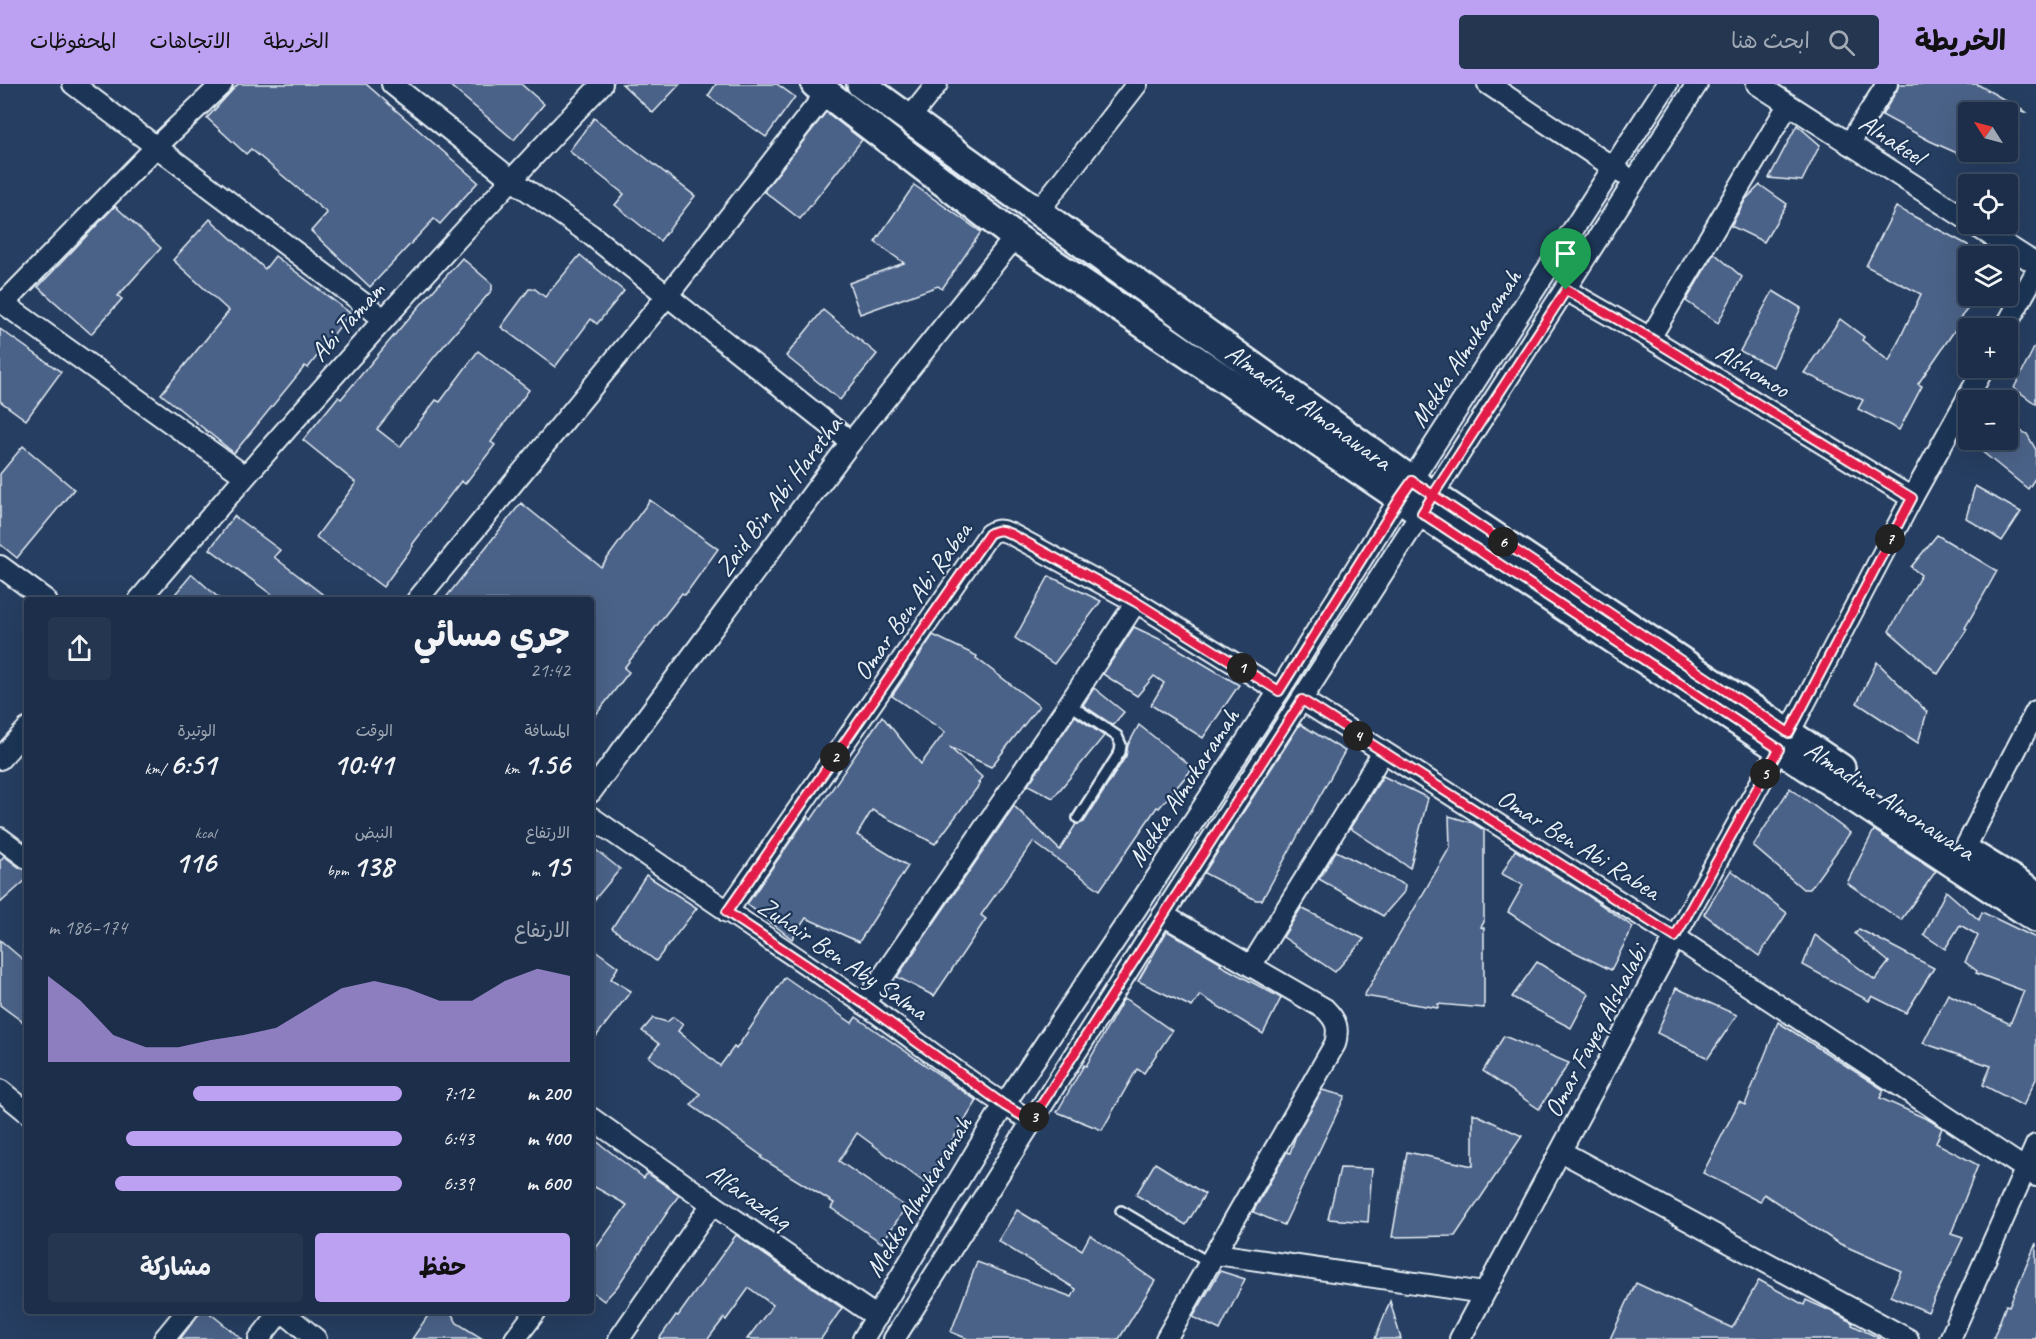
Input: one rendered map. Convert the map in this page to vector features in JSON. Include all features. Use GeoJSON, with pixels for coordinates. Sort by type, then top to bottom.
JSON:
{"type":"FeatureCollection","features":[{"type":"Feature","properties":{"kind":"main road","name":"Almadina Almonawara"},"geometry":{"type":"LineString","coordinates":[[861,84],[1038,213],[1417,497]]}},
{"type":"Feature","properties":{"kind":"main road"},"geometry":{"type":"LineString","coordinates":[[821,88],[1015,237],[1417,497],[1784,741],[2036,918]]}},
{"type":"Feature","properties":{"kind":"main road","name":"Almadina Almonawara"},"geometry":{"type":"LineString","coordinates":[[1784,741],[2036,894]]}},
{"type":"Feature","properties":{"kind":"street"},"geometry":{"type":"LineString","coordinates":[[73,84],[384,319]]}},
{"type":"Feature","properties":{"kind":"street"},"geometry":{"type":"LineString","coordinates":[[222,84],[2,302],[245,476]]}},
{"type":"Feature","properties":{"kind":"street"},"geometry":{"type":"LineString","coordinates":[[392,84],[512,179],[591,235],[852,442]]}},
{"type":"Feature","properties":{"kind":"street","name":"Abi Tamam"},"geometry":{"type":"LineString","coordinates":[[142,597],[384,319],[602,84]]}},
{"type":"Feature","properties":{"kind":"street"},"geometry":{"type":"LineString","coordinates":[[909,119],[937,84]]}},
{"type":"Feature","properties":{"kind":"street"},"geometry":{"type":"LineString","coordinates":[[1038,213],[1137,84]]}},
{"type":"Feature","properties":{"kind":"street"},"geometry":{"type":"LineString","coordinates":[[1488,84],[1634,182]]}},
{"type":"Feature","properties":{"kind":"street","name":"Mekka Almukaramah"},"geometry":{"type":"LineString","coordinates":[[894,1339],[1031,1121],[1302,700],[1417,497],[1613,168],[1667,84]]}},
{"type":"Feature","properties":{"kind":"street","name":"Mekka Almukaramah"},"geometry":{"type":"LineString","coordinates":[[863,1339],[1004,1105],[1279,691],[1566,290],[1697,84]]}},
{"type":"Feature","properties":{"kind":"street","name":"Alnakeel"},"geometry":{"type":"LineString","coordinates":[[1757,84],[1958,214]]}},
{"type":"Feature","properties":{"kind":"street"},"geometry":{"type":"LineString","coordinates":[[1850,144],[1887,84]]}},
{"type":"Feature","properties":{"kind":"street"},"geometry":{"type":"LineString","coordinates":[[419,597],[667,296],[821,88]]}},
{"type":"Feature","properties":{"kind":"street"},"geometry":{"type":"LineString","coordinates":[[1650,338],[1788,105]]}},
{"type":"Feature","properties":{"kind":"street"},"geometry":{"type":"LineString","coordinates":[[1989,234],[2036,264]]}},
{"type":"Feature","properties":{"kind":"street","name":"Zaid Bin Abi Haretha"},"geometry":{"type":"LineString","coordinates":[[594,788],[852,442],[1015,237]]}},
{"type":"Feature","properties":{"kind":"street"},"geometry":{"type":"LineString","coordinates":[[2011,318],[2036,272]]}},
{"type":"Feature","properties":{"kind":"street","name":"Alshomoo"},"geometry":{"type":"LineString","coordinates":[[1566,290],[1650,338],[1912,498]]}},
{"type":"Feature","properties":{"kind":"street","name":"Omar Fayeq Alshalabi"},"geometry":{"type":"LineString","coordinates":[[1460,1339],[1978,378]]}},
{"type":"Feature","properties":{"kind":"street","name":"Omar Ben Abi Rabea"},"geometry":{"type":"LineString","coordinates":[[727,912],[989,534],[1001,530],[1011,534],[1136,602],[1279,691]]}},
{"type":"Feature","properties":{"kind":"street"},"geometry":{"type":"LineString","coordinates":[[0,566],[42,597]]}},
{"type":"Feature","properties":{"kind":"street"},"geometry":{"type":"LineString","coordinates":[[864,1004],[1136,602]]}},
{"type":"Feature","properties":{"kind":"street","name":"Omar Ben Abi Rabea"},"geometry":{"type":"LineString","coordinates":[[1302,700],[1675,937],[2031,1173]]}},
{"type":"Feature","properties":{"kind":"street"},"geometry":{"type":"LineString","coordinates":[[1964,850],[2036,711]]}},
{"type":"Feature","properties":{"kind":"street"},"geometry":{"type":"LineString","coordinates":[[0,759],[24,732]]}},
{"type":"Feature","properties":{"kind":"street"},"geometry":{"type":"LineString","coordinates":[[1251,966],[1383,752]]}},
{"type":"Feature","properties":{"kind":"street","name":"Zuhair Ben Aby Salma"},"geometry":{"type":"LineString","coordinates":[[594,819],[864,1004],[1004,1105],[1031,1121]]}},
{"type":"Feature","properties":{"kind":"street"},"geometry":{"type":"LineString","coordinates":[[0,838],[24,856]]}},
{"type":"Feature","properties":{"kind":"street"},"geometry":{"type":"LineString","coordinates":[[1163,915],[1325,1009],[1334,1018],[1338,1030],[1335,1044],[1214,1259],[1166,1339]]}},
{"type":"Feature","properties":{"kind":"street","name":"Alfarazdaq"},"geometry":{"type":"LineString","coordinates":[[594,1120],[877,1317]]}},
{"type":"Feature","properties":{"kind":"street"},"geometry":{"type":"LineString","coordinates":[[1950,1339],[2031,1173],[2036,1145]]}},
{"type":"Feature","properties":{"kind":"street"},"geometry":{"type":"LineString","coordinates":[[1562,1152],[1908,1339]]}},
{"type":"Feature","properties":{"kind":"street"},"geometry":{"type":"LineString","coordinates":[[619,1339],[712,1204]]}},
{"type":"Feature","properties":{"kind":"street"},"geometry":{"type":"LineString","coordinates":[[1214,1259],[1484,1293]]}},
{"type":"Feature","properties":{"kind":"street"},"geometry":{"type":"LineString","coordinates":[[164,1339],[185,1314]]}},
{"type":"Feature","properties":{"kind":"street"},"geometry":{"type":"LineString","coordinates":[[259,1339],[279,1314]]}},
{"type":"Feature","properties":{"kind":"street"},"geometry":{"type":"LineString","coordinates":[[285,1314],[316,1339]]}},
{"type":"Feature","properties":{"kind":"street"},"geometry":{"type":"LineString","coordinates":[[515,1339],[534,1314]]}},
{"type":"Feature","properties":{"kind":"lane"},"geometry":{"type":"LineString","coordinates":[[1069,704],[1117,736],[1120,745],[1120,752],[1078,818]]}},
{"type":"Feature","properties":{"kind":"lane"},"geometry":{"type":"LineString","coordinates":[[1121,1211],[1214,1259]]}},
{"type":"Feature","properties":{"kind":"building"},"geometry":{"type":"Polygon","coordinates":[[[238,84],[366,84],[478,182],[440,224],[434,219],[370,287],[311,231],[327,213],[251,149],[246,154],[207,118],[238,84]]]}},
{"type":"Feature","properties":{"kind":"building"},"geometry":{"type":"Polygon","coordinates":[[[448,84],[521,84],[544,104],[514,140],[448,84]]]}},
{"type":"Feature","properties":{"kind":"building"},"geometry":{"type":"Polygon","coordinates":[[[622,84],[680,84],[653,113],[622,84]]]}},
{"type":"Feature","properties":{"kind":"building"},"geometry":{"type":"Polygon","coordinates":[[[716,84],[777,84],[795,97],[766,137],[708,96],[716,84]]]}},
{"type":"Feature","properties":{"kind":"building"},"geometry":{"type":"Polygon","coordinates":[[[1899,84],[1977,84],[2008,102],[1958,102],[1958,154],[1882,115],[1899,84]]]}},
{"type":"Feature","properties":{"kind":"building"},"geometry":{"type":"Polygon","coordinates":[[[826,112],[862,140],[800,219],[764,191],[826,112]]]}},
{"type":"Feature","properties":{"kind":"building"},"geometry":{"type":"Polygon","coordinates":[[[594,118],[695,196],[660,241],[615,205],[624,194],[569,151],[594,118]]]}},
{"type":"Feature","properties":{"kind":"building"},"geometry":{"type":"Polygon","coordinates":[[[1797,125],[1820,145],[1802,181],[1769,178],[1797,125]]]}},
{"type":"Feature","properties":{"kind":"building"},"geometry":{"type":"Polygon","coordinates":[[[914,185],[981,232],[942,289],[938,286],[860,314],[849,283],[904,263],[875,242],[914,185]]]}},
{"type":"Feature","properties":{"kind":"building"},"geometry":{"type":"Polygon","coordinates":[[[1760,185],[1787,204],[1764,242],[1731,226],[1746,199],[1760,185]]]}},
{"type":"Feature","properties":{"kind":"building"},"geometry":{"type":"Polygon","coordinates":[[[115,206],[161,248],[118,296],[122,299],[91,334],[38,287],[115,206]]]}},
{"type":"Feature","properties":{"kind":"building"},"geometry":{"type":"Polygon","coordinates":[[[1896,207],[1968,245],[1958,246],[1958,306],[1970,306],[1958,318],[1958,325],[1918,384],[1922,386],[1899,430],[1858,409],[1863,400],[1804,373],[1840,319],[1864,337],[1862,340],[1889,361],[1921,294],[1866,266],[1896,207]]]}},
{"type":"Feature","properties":{"kind":"building"},"geometry":{"type":"Polygon","coordinates":[[[210,219],[265,269],[275,256],[350,313],[308,368],[305,366],[234,453],[161,394],[229,311],[173,260],[210,219]]]}},
{"type":"Feature","properties":{"kind":"building"},"geometry":{"type":"Polygon","coordinates":[[[1714,253],[1742,277],[1718,323],[1686,301],[1714,253]]]}},
{"type":"Feature","properties":{"kind":"building"},"geometry":{"type":"Polygon","coordinates":[[[580,255],[624,291],[597,324],[591,319],[555,367],[501,327],[529,289],[535,289],[545,297],[580,255]]]}},
{"type":"Feature","properties":{"kind":"building"},"geometry":{"type":"Polygon","coordinates":[[[462,258],[492,284],[492,290],[435,356],[377,429],[400,447],[436,400],[440,402],[478,351],[529,390],[491,442],[495,445],[465,484],[461,481],[383,587],[316,537],[356,483],[303,440],[338,397],[341,399],[462,258]]]}},
{"type":"Feature","properties":{"kind":"building"},"geometry":{"type":"Polygon","coordinates":[[[1773,291],[1801,308],[1773,367],[1740,351],[1773,291]]]}},
{"type":"Feature","properties":{"kind":"building"},"geometry":{"type":"Polygon","coordinates":[[[823,310],[877,354],[840,400],[786,356],[823,310]]]}},
{"type":"Feature","properties":{"kind":"building"},"geometry":{"type":"Polygon","coordinates":[[[0,329],[61,372],[26,420],[0,401],[0,329]]]}},
{"type":"Feature","properties":{"kind":"building"},"geometry":{"type":"Polygon","coordinates":[[[2036,344],[2036,404],[2014,388],[2036,344]]]}},
{"type":"Feature","properties":{"kind":"building"},"geometry":{"type":"Polygon","coordinates":[[[2018,430],[2027,434],[2036,450],[2036,477],[2028,489],[1980,450],[2018,450],[2018,430]]]}},
{"type":"Feature","properties":{"kind":"building"},"geometry":{"type":"Polygon","coordinates":[[[23,446],[74,489],[17,558],[0,544],[0,474],[23,446]]]}},
{"type":"Feature","properties":{"kind":"building"},"geometry":{"type":"Polygon","coordinates":[[[1975,486],[2021,512],[2002,541],[1966,518],[1975,486]]]}},
{"type":"Feature","properties":{"kind":"building"},"geometry":{"type":"Polygon","coordinates":[[[650,500],[718,549],[685,595],[682,593],[624,668],[629,672],[594,717],[594,597],[446,597],[521,503],[601,567],[650,500]]]}},
{"type":"Feature","properties":{"kind":"building"},"geometry":{"type":"Polygon","coordinates":[[[234,516],[280,550],[274,557],[326,597],[275,597],[210,549],[234,516]]]}},
{"type":"Feature","properties":{"kind":"building"},"geometry":{"type":"Polygon","coordinates":[[[1937,535],[1997,571],[1965,628],[1967,629],[1938,674],[1889,631],[1921,575],[1911,567],[1937,535]]]}},
{"type":"Feature","properties":{"kind":"building"},"geometry":{"type":"Polygon","coordinates":[[[192,574],[218,597],[173,597],[192,574]]]}},
{"type":"Feature","properties":{"kind":"building"},"geometry":{"type":"Polygon","coordinates":[[[1049,576],[1101,601],[1054,664],[1015,638],[1049,576]]]}},
{"type":"Feature","properties":{"kind":"building"},"geometry":{"type":"Polygon","coordinates":[[[1134,627],[1170,644],[1239,685],[1203,738],[1151,705],[1164,683],[1154,676],[1137,696],[1103,674],[1134,627]]]}},
{"type":"Feature","properties":{"kind":"building"},"geometry":{"type":"Polygon","coordinates":[[[933,635],[977,656],[976,658],[1039,706],[991,767],[949,747],[982,777],[978,783],[980,784],[935,844],[872,810],[857,835],[908,866],[859,942],[806,918],[792,939],[747,904],[808,816],[811,820],[882,716],[921,764],[945,732],[892,696],[933,635]]]}},
{"type":"Feature","properties":{"kind":"building"},"geometry":{"type":"Polygon","coordinates":[[[1877,662],[1927,712],[1918,743],[1857,703],[1877,662]]]}},
{"type":"Feature","properties":{"kind":"building"},"geometry":{"type":"Polygon","coordinates":[[[1094,688],[1124,712],[1113,725],[1083,705],[1094,688]]]}},
{"type":"Feature","properties":{"kind":"building"},"geometry":{"type":"Polygon","coordinates":[[[1075,716],[1104,736],[1053,798],[1028,785],[1075,716]]]}},
{"type":"Feature","properties":{"kind":"building"},"geometry":{"type":"Polygon","coordinates":[[[1300,724],[1345,751],[1262,900],[1256,900],[1204,873],[1300,724]]]}},
{"type":"Feature","properties":{"kind":"building"},"geometry":{"type":"Polygon","coordinates":[[[1139,725],[1193,768],[1159,808],[1157,807],[1100,890],[1033,842],[981,915],[986,919],[934,996],[897,977],[1014,806],[1060,850],[1076,824],[1084,822],[1126,756],[1128,745],[1139,725]]]}},
{"type":"Feature","properties":{"kind":"building"},"geometry":{"type":"Polygon","coordinates":[[[1383,776],[1428,798],[1410,868],[1350,828],[1383,776]]]}},
{"type":"Feature","properties":{"kind":"building"},"geometry":{"type":"Polygon","coordinates":[[[1790,788],[1850,833],[1810,889],[1803,889],[1753,846],[1790,788]]]}},
{"type":"Feature","properties":{"kind":"building"},"geometry":{"type":"Polygon","coordinates":[[[1449,816],[1473,823],[1484,830],[1484,922],[1481,927],[1484,928],[1484,1008],[1438,1004],[1438,1008],[1364,996],[1450,847],[1449,816]]]}},
{"type":"Feature","properties":{"kind":"building"},"geometry":{"type":"Polygon","coordinates":[[[1874,830],[1936,871],[1901,920],[1847,883],[1874,830]]]}},
{"type":"Feature","properties":{"kind":"building"},"geometry":{"type":"Polygon","coordinates":[[[594,848],[620,869],[594,900],[594,848]]]}},
{"type":"Feature","properties":{"kind":"building"},"geometry":{"type":"Polygon","coordinates":[[[1515,850],[1633,927],[1611,970],[1552,941],[1508,912],[1523,885],[1502,874],[1515,850]]]}},
{"type":"Feature","properties":{"kind":"building"},"geometry":{"type":"Polygon","coordinates":[[[1336,851],[1405,885],[1404,892],[1383,916],[1319,879],[1336,851]]]}},
{"type":"Feature","properties":{"kind":"building"},"geometry":{"type":"Polygon","coordinates":[[[4,856],[24,869],[24,882],[0,903],[0,861],[4,856]]]}},
{"type":"Feature","properties":{"kind":"building"},"geometry":{"type":"Polygon","coordinates":[[[1731,870],[1787,913],[1759,956],[1704,914],[1731,870]]]}},
{"type":"Feature","properties":{"kind":"building"},"geometry":{"type":"Polygon","coordinates":[[[646,875],[697,908],[656,961],[612,928],[646,875]]]}},
{"type":"Feature","properties":{"kind":"building"},"geometry":{"type":"Polygon","coordinates":[[[1946,891],[1979,920],[1982,912],[2036,938],[2036,1079],[2023,1106],[1983,1085],[1991,1066],[1923,1043],[1948,994],[2010,1024],[2024,991],[1976,973],[1977,971],[1965,962],[1978,936],[1960,925],[1945,949],[1924,935],[1946,891]]]}},
{"type":"Feature","properties":{"kind":"building"},"geometry":{"type":"Polygon","coordinates":[[[1301,908],[1364,939],[1335,972],[1283,937],[1301,908]]]}},
{"type":"Feature","properties":{"kind":"building"},"geometry":{"type":"Polygon","coordinates":[[[1859,929],[1934,968],[1906,1013],[1872,996],[1869,1001],[1803,965],[1815,935],[1875,980],[1889,962],[1855,934],[1859,929]]]}},
{"type":"Feature","properties":{"kind":"building"},"geometry":{"type":"Polygon","coordinates":[[[1167,931],[1222,963],[1220,965],[1281,998],[1263,1034],[1200,995],[1192,1007],[1138,981],[1167,931]]]}},
{"type":"Feature","properties":{"kind":"building"},"geometry":{"type":"Polygon","coordinates":[[[0,940],[24,960],[24,1023],[0,1005],[0,940]]]}},
{"type":"Feature","properties":{"kind":"building"},"geometry":{"type":"Polygon","coordinates":[[[594,949],[618,967],[611,979],[631,991],[594,1039],[594,949]]]}},
{"type":"Feature","properties":{"kind":"building"},"geometry":{"type":"Polygon","coordinates":[[[1537,962],[1589,994],[1571,1028],[1512,997],[1537,962]]]}},
{"type":"Feature","properties":{"kind":"building"},"geometry":{"type":"Polygon","coordinates":[[[785,977],[852,1023],[856,1017],[977,1101],[925,1183],[857,1133],[839,1161],[906,1207],[882,1243],[831,1208],[834,1203],[761,1158],[762,1156],[691,1105],[700,1094],[649,1057],[659,1044],[642,1031],[653,1018],[667,1022],[673,1017],[683,1024],[678,1031],[720,1066],[734,1047],[736,1049],[785,977]]]}},
{"type":"Feature","properties":{"kind":"building"},"geometry":{"type":"Polygon","coordinates":[[[1676,988],[1737,1015],[1708,1058],[1657,1033],[1676,988]]]}},
{"type":"Feature","properties":{"kind":"building"},"geometry":{"type":"Polygon","coordinates":[[[1123,1000],[1128,1000],[1172,1031],[1144,1073],[1137,1069],[1102,1130],[1057,1112],[1123,1000]]]}},
{"type":"Feature","properties":{"kind":"building"},"geometry":{"type":"Polygon","coordinates":[[[1778,1022],[1884,1090],[1880,1098],[1942,1128],[1936,1143],[1978,1165],[1951,1234],[1963,1238],[1928,1312],[1890,1296],[1901,1271],[1838,1243],[1764,1194],[1760,1202],[1703,1173],[1739,1102],[1745,1105],[1778,1022]]]}},
{"type":"Feature","properties":{"kind":"building"},"geometry":{"type":"Polygon","coordinates":[[[1504,1036],[1569,1063],[1539,1109],[1483,1071],[1504,1036]]]}},
{"type":"Feature","properties":{"kind":"building"},"geometry":{"type":"Polygon","coordinates":[[[1322,1090],[1345,1096],[1284,1225],[1253,1212],[1287,1152],[1290,1153],[1296,1135],[1322,1090]]]}},
{"type":"Feature","properties":{"kind":"building"},"geometry":{"type":"Polygon","coordinates":[[[1473,1113],[1522,1136],[1455,1236],[1392,1237],[1407,1152],[1473,1166],[1473,1113]]]}},
{"type":"Feature","properties":{"kind":"building"},"geometry":{"type":"Polygon","coordinates":[[[594,1139],[644,1178],[647,1173],[679,1195],[617,1287],[604,1301],[594,1293],[594,1251],[627,1205],[594,1187],[594,1139]]]}},
{"type":"Feature","properties":{"kind":"building"},"geometry":{"type":"Polygon","coordinates":[[[1155,1163],[1205,1194],[1186,1225],[1136,1195],[1155,1163]]]}},
{"type":"Feature","properties":{"kind":"building"},"geometry":{"type":"Polygon","coordinates":[[[1340,1168],[1372,1169],[1368,1222],[1328,1219],[1340,1168]]]}},
{"type":"Feature","properties":{"kind":"building"},"geometry":{"type":"Polygon","coordinates":[[[1017,1210],[1082,1250],[1090,1235],[1155,1281],[1119,1339],[968,1339],[951,1332],[977,1262],[1072,1297],[1076,1289],[998,1241],[1017,1210]]]}},
{"type":"Feature","properties":{"kind":"building"},"geometry":{"type":"Polygon","coordinates":[[[736,1235],[842,1308],[821,1339],[747,1339],[773,1305],[749,1288],[726,1320],[724,1318],[708,1339],[659,1339],[736,1235]]]}},
{"type":"Feature","properties":{"kind":"building"},"geometry":{"type":"Polygon","coordinates":[[[2036,1243],[2036,1339],[1993,1339],[2006,1305],[2009,1306],[2036,1243]]]}},
{"type":"Feature","properties":{"kind":"building"},"geometry":{"type":"Polygon","coordinates":[[[1220,1271],[1245,1279],[1220,1330],[1193,1317],[1220,1271]]]}},
{"type":"Feature","properties":{"kind":"building"},"geometry":{"type":"Polygon","coordinates":[[[1759,1280],[1804,1305],[1806,1300],[1835,1313],[1853,1323],[1852,1325],[1881,1339],[1610,1339],[1636,1283],[1732,1328],[1759,1280]]]}},
{"type":"Feature","properties":{"kind":"building"},"geometry":{"type":"Polygon","coordinates":[[[1390,1301],[1401,1339],[1375,1339],[1390,1301]]]}},
{"type":"Feature","properties":{"kind":"building"},"geometry":{"type":"Polygon","coordinates":[[[199,1314],[211,1314],[242,1339],[180,1339],[199,1314]]]}},
{"type":"Feature","properties":{"kind":"building"},"geometry":{"type":"Polygon","coordinates":[[[429,1314],[452,1314],[457,1323],[483,1339],[412,1339],[429,1314]]]}},
{"type":"Feature","properties":{"kind":"route"},"geometry":{"type":"LineString","coordinates":[[1566,290],[1433,495],[1412,481],[1279,691],[1136,602],[1011,534],[995,530],[989,534],[727,912],[864,1004],[1004,1105],[1031,1121],[1302,700],[1675,937],[1779,749],[1422,513],[1433,495],[1789,733],[1912,498],[1650,338],[1566,290]]}}]}
